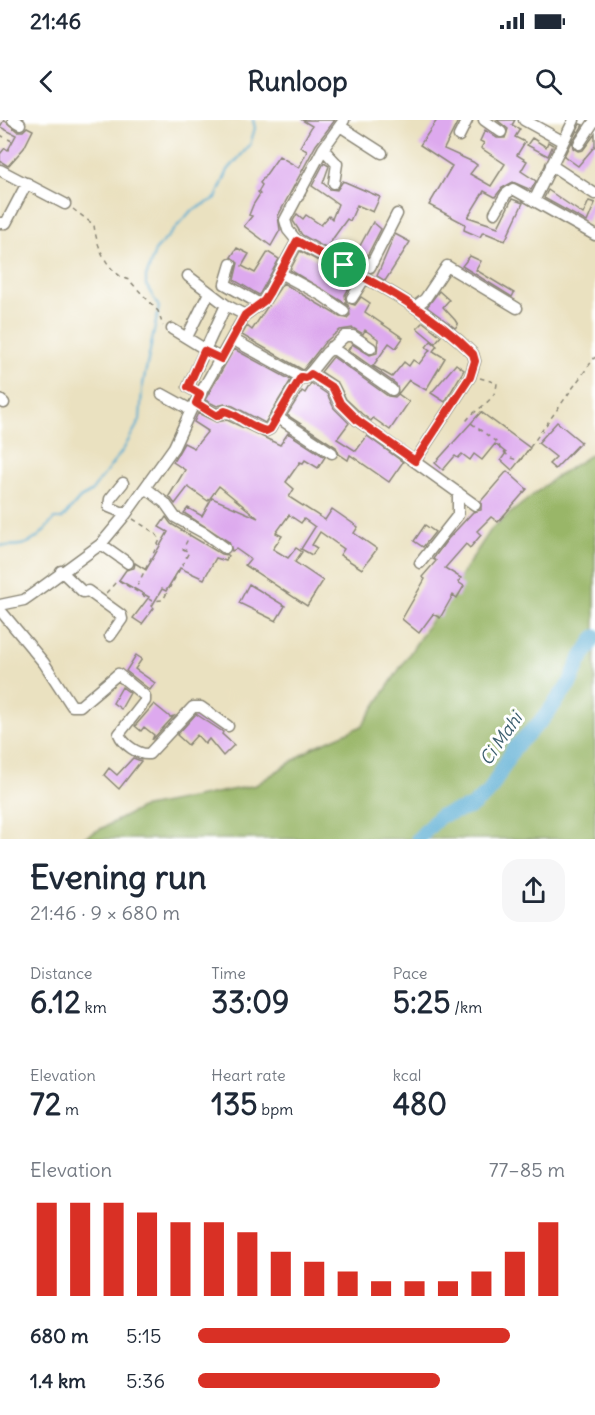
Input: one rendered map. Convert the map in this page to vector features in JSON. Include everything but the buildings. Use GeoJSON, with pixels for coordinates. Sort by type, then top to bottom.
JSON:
{"type":"FeatureCollection","features":[{"type":"Feature","properties":{"kind":"street"},"geometry":{"type":"LineString","coordinates":[[459,136],[467,120]]}},
{"type":"Feature","properties":{"kind":"street"},"geometry":{"type":"LineString","coordinates":[[484,120],[501,132]]}},
{"type":"Feature","properties":{"kind":"street"},"geometry":{"type":"LineString","coordinates":[[524,120],[562,141]]}},
{"type":"Feature","properties":{"kind":"street"},"geometry":{"type":"LineString","coordinates":[[534,201],[574,120]]}},
{"type":"Feature","properties":{"kind":"street"},"geometry":{"type":"LineString","coordinates":[[579,144],[592,122]]}},
{"type":"Feature","properties":{"kind":"street"},"geometry":{"type":"LineString","coordinates":[[382,153],[342,123],[323,149],[285,220],[288,230],[297,241],[344,265],[364,279],[415,307],[473,354],[475,361],[471,373],[415,461]]}},
{"type":"Feature","properties":{"kind":"street"},"geometry":{"type":"LineString","coordinates":[[323,149],[337,164],[334,183]]}},
{"type":"Feature","properties":{"kind":"street"},"geometry":{"type":"LineString","coordinates":[[551,165],[595,194]]}},
{"type":"Feature","properties":{"kind":"street"},"geometry":{"type":"LineString","coordinates":[[0,170],[65,204]]}},
{"type":"Feature","properties":{"kind":"street"},"geometry":{"type":"LineString","coordinates":[[0,223],[6,223],[27,183]]}},
{"type":"Feature","properties":{"kind":"street"},"geometry":{"type":"LineString","coordinates":[[495,213],[510,190],[595,235]]}},
{"type":"Feature","properties":{"kind":"street"},"geometry":{"type":"LineString","coordinates":[[344,265],[350,261],[370,267],[397,214]]}},
{"type":"Feature","properties":{"kind":"street"},"geometry":{"type":"LineString","coordinates":[[0,605],[24,600],[100,544],[126,514],[174,447],[196,402],[245,315],[260,304],[297,241]]}},
{"type":"Feature","properties":{"kind":"street"},"geometry":{"type":"LineString","coordinates":[[231,264],[225,284],[260,304]]}},
{"type":"Feature","properties":{"kind":"street"},"geometry":{"type":"LineString","coordinates":[[415,307],[425,298],[447,266],[516,308]]}},
{"type":"Feature","properties":{"kind":"street"},"geometry":{"type":"LineString","coordinates":[[279,273],[321,295],[344,311]]}},
{"type":"Feature","properties":{"kind":"street"},"geometry":{"type":"LineString","coordinates":[[188,276],[245,315]]}},
{"type":"Feature","properties":{"kind":"street"},"geometry":{"type":"LineString","coordinates":[[352,298],[364,279]]}},
{"type":"Feature","properties":{"kind":"street"},"geometry":{"type":"LineString","coordinates":[[187,337],[209,292]]}},
{"type":"Feature","properties":{"kind":"street"},"geometry":{"type":"LineString","coordinates":[[196,402],[188,387],[226,304]]}},
{"type":"Feature","properties":{"kind":"street"},"geometry":{"type":"LineString","coordinates":[[172,329],[187,337],[204,351],[221,359]]}},
{"type":"Feature","properties":{"kind":"street"},"geometry":{"type":"LineString","coordinates":[[162,394],[196,402],[217,416],[225,411],[230,412],[262,430],[270,429],[306,376],[331,347],[350,335],[371,348]]}},
{"type":"Feature","properties":{"kind":"street"},"geometry":{"type":"LineString","coordinates":[[232,339],[333,388],[340,403],[357,420],[476,505]]}},
{"type":"Feature","properties":{"kind":"street"},"geometry":{"type":"LineString","coordinates":[[331,347],[392,390]]}},
{"type":"Feature","properties":{"kind":"street"},"geometry":{"type":"LineString","coordinates":[[277,417],[332,453]]}},
{"type":"Feature","properties":{"kind":"street"},"geometry":{"type":"LineString","coordinates":[[123,483],[110,499],[109,507],[126,514]]}},
{"type":"Feature","properties":{"kind":"street"},"geometry":{"type":"LineString","coordinates":[[146,488],[165,503],[175,516],[225,548]]}},
{"type":"Feature","properties":{"kind":"street"},"geometry":{"type":"LineString","coordinates":[[420,562],[458,515],[458,492]]}},
{"type":"Feature","properties":{"kind":"street"},"geometry":{"type":"LineString","coordinates":[[100,544],[128,563]]}},
{"type":"Feature","properties":{"kind":"street"},"geometry":{"type":"LineString","coordinates":[[62,571],[83,592],[88,591],[121,615],[122,619],[110,636]]}},
{"type":"Feature","properties":{"kind":"street"},"geometry":{"type":"LineString","coordinates":[[0,610],[44,663],[72,706],[80,706],[118,674],[145,696],[145,701],[119,734],[121,740],[142,754],[149,754],[193,707],[201,707],[228,726]]}},
{"type":"Feature","properties":{"kind":"path"},"geometry":{"type":"LineString","coordinates":[[0,135],[12,141]]}},
{"type":"Feature","properties":{"kind":"path"},"geometry":{"type":"LineString","coordinates":[[65,204],[94,225],[97,247],[111,266],[123,278],[129,280],[158,311],[163,326],[172,329]]}},
{"type":"Feature","properties":{"kind":"path"},"geometry":{"type":"LineString","coordinates":[[471,373],[497,383],[497,387],[489,402],[467,420],[499,444],[500,450],[520,461],[595,357]]}},
{"type":"Feature","properties":{"kind":"path"},"geometry":{"type":"LineString","coordinates":[[126,514],[155,533],[160,540],[135,591]]}},
{"type":"Feature","properties":{"kind":"path"},"geometry":{"type":"LineString","coordinates":[[100,600],[118,580],[157,603],[163,600],[189,552],[183,549],[194,529]]}},
{"type":"Feature","properties":{"kind":"green space"},"geometry":{"type":"Polygon","coordinates":[[[595,452],[595,839],[81,839],[141,808],[256,785],[314,747],[362,726],[492,528],[554,478],[595,452]]]}},
{"type":"Feature","properties":{"kind":"waterway"},"geometry":{"type":"LineString","coordinates":[[0,545],[25,544],[37,538],[54,519],[62,519],[80,498],[91,492],[123,450],[140,420],[142,389],[159,307],[146,285],[146,277],[155,251],[190,212],[216,198],[228,170],[250,145],[255,128],[253,120]]}},
{"type":"Feature","properties":{"kind":"waterway","name":"Ci Mahi"},"geometry":{"type":"LineString","coordinates":[[418,839],[440,816],[471,807],[489,792],[514,748],[543,719],[570,683],[579,662],[595,637]]}},
{"type":"Feature","properties":{"kind":"route"},"geometry":{"type":"LineString","coordinates":[[297,241],[344,265],[364,279],[383,287],[415,307],[473,354],[475,361],[470,377],[415,461],[345,410],[333,388],[311,374],[306,378],[301,377],[270,429],[266,431],[239,420],[230,412],[225,411],[216,415],[196,403],[200,394],[188,387],[204,351],[221,359],[245,315],[264,301],[297,241]]}}]}
